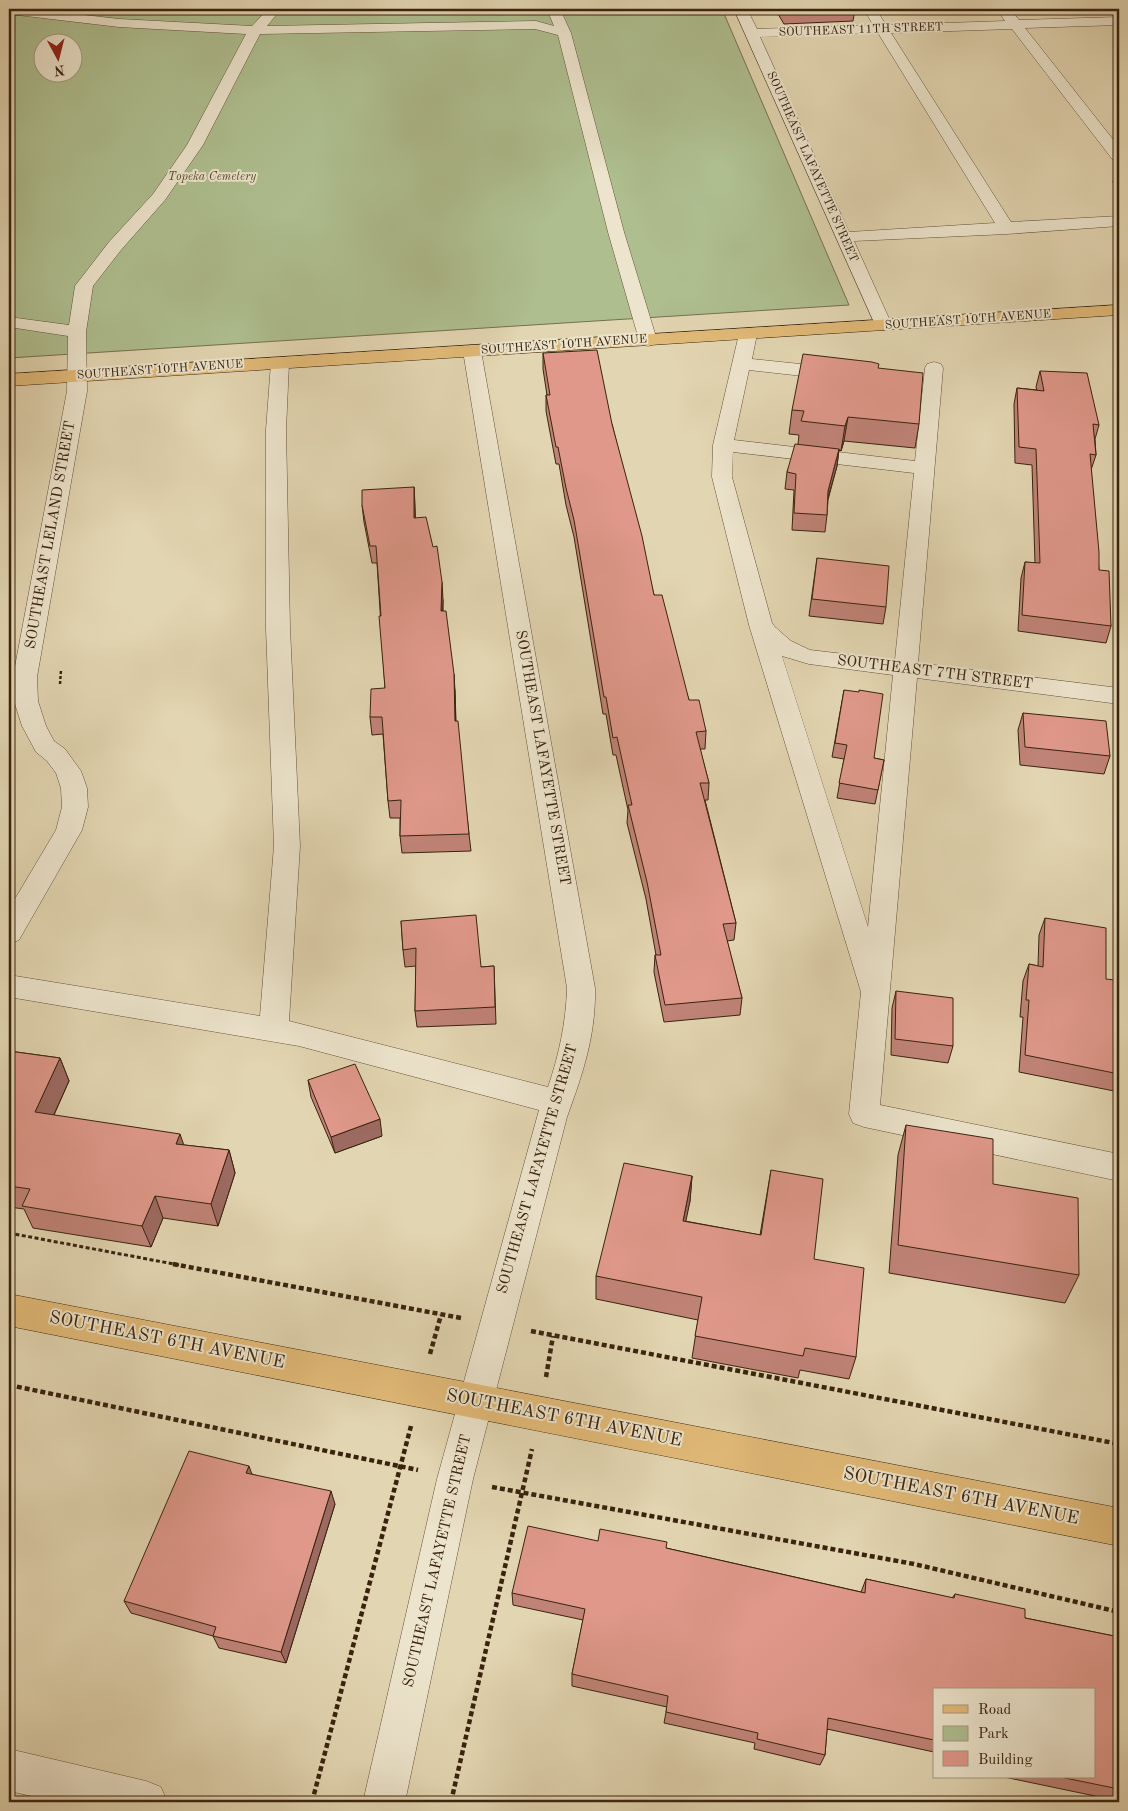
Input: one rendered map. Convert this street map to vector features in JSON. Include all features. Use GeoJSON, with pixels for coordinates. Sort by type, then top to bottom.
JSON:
{"type":"FeatureCollection","features":[{"type":"Feature","properties":{"kind":"main road","name":"SOUTHEAST 10TH AVENUE"},"geometry":{"type":"LineString","coordinates":[[9,380],[1119,310]]}},
{"type":"Feature","properties":{"kind":"main road","name":"SOUTHEAST 6TH AVENUE"},"geometry":{"type":"LineString","coordinates":[[9,1310],[539,1412],[1119,1527]]}},
{"type":"Feature","properties":{"kind":"street","name":"SOUTHEAST LELAND STREET"},"geometry":{"type":"LineString","coordinates":[[9,933],[69,830],[75,807],[74,788],[68,771],[56,755],[45,746],[34,726],[26,701],[25,676],[77,391],[77,332],[84,286],[115,246],[159,197],[195,145],[255,30],[275,9]]}},
{"type":"Feature","properties":{"kind":"street"},"geometry":{"type":"LineString","coordinates":[[554,9],[564,33],[616,232],[648,340]]}},
{"type":"Feature","properties":{"kind":"street","name":"SOUTHEAST LAFAYETTE STREET"},"geometry":{"type":"LineString","coordinates":[[741,9],[883,325]]}},
{"type":"Feature","properties":{"kind":"street"},"geometry":{"type":"LineString","coordinates":[[870,9],[1006,229]]}},
{"type":"Feature","properties":{"kind":"street"},"geometry":{"type":"LineString","coordinates":[[1003,9],[1119,157]]}},
{"type":"Feature","properties":{"kind":"street"},"geometry":{"type":"LineString","coordinates":[[9,10],[76,13],[119,23],[255,30],[536,25],[564,33]]}},
{"type":"Feature","properties":{"kind":"street","name":"SOUTHEAST 11TH STREET"},"geometry":{"type":"LineString","coordinates":[[752,33],[1119,21]]}},
{"type":"Feature","properties":{"kind":"street"},"geometry":{"type":"LineString","coordinates":[[843,237],[1119,221]]}},
{"type":"Feature","properties":{"kind":"street"},"geometry":{"type":"LineString","coordinates":[[9,322],[77,332]]}},
{"type":"Feature","properties":{"kind":"street"},"geometry":{"type":"LineString","coordinates":[[748,334],[723,445],[722,477],[761,625],[876,998]]}},
{"type":"Feature","properties":{"kind":"street","name":"SOUTHEAST LAFAYETTE STREET"},"geometry":{"type":"LineString","coordinates":[[384,1802],[455,1479],[495,1324],[557,1102],[572,1061],[581,1006],[581,988],[472,351]]}},
{"type":"Feature","properties":{"kind":"street"},"geometry":{"type":"LineString","coordinates":[[274,1030],[287,846],[278,628],[276,430],[280,363]]}},
{"type":"Feature","properties":{"kind":"street"},"geometry":{"type":"LineString","coordinates":[[741,363],[859,377]]}},
{"type":"Feature","properties":{"kind":"street"},"geometry":{"type":"LineString","coordinates":[[928,383],[925,468],[864,1114],[1119,1168]]}},
{"type":"Feature","properties":{"kind":"street"},"geometry":{"type":"LineString","coordinates":[[723,445],[925,468]]}},
{"type":"Feature","properties":{"kind":"street","name":"SOUTHEAST 7TH STREET"},"geometry":{"type":"LineString","coordinates":[[761,625],[773,641],[793,652],[809,657],[1119,696]]}},
{"type":"Feature","properties":{"kind":"street"},"geometry":{"type":"LineString","coordinates":[[9,986],[298,1034],[557,1102]]}},
{"type":"Feature","properties":{"kind":"street"},"geometry":{"type":"LineString","coordinates":[[9,1770],[146,1802]]}},
{"type":"Feature","properties":{"kind":"path"},"geometry":{"type":"LineString","coordinates":[[60,684],[61,667]]}},
{"type":"Feature","properties":{"kind":"path"},"geometry":{"type":"LineString","coordinates":[[9,1233],[1119,1444]]}},
{"type":"Feature","properties":{"kind":"path"},"geometry":{"type":"LineString","coordinates":[[312,1802],[441,1314]]}},
{"type":"Feature","properties":{"kind":"path"},"geometry":{"type":"LineString","coordinates":[[451,1802],[523,1493],[553,1336]]}},
{"type":"Feature","properties":{"kind":"path"},"geometry":{"type":"LineString","coordinates":[[9,1385],[523,1493],[914,1564],[1119,1612]]}},
{"type":"Feature","properties":{"kind":"green space","name":"Topeka Cemetery"},"geometry":{"type":"Polygon","coordinates":[[[9,9],[722,9],[849,305],[9,358],[9,9]]]}},
{"type":"Feature","properties":{"kind":"building"},"geometry":{"type":"Polygon","coordinates":[[[597,350],[612,424],[642,536],[654,595],[662,595],[689,700],[699,700],[706,731],[696,732],[709,783],[700,783],[736,923],[723,924],[742,998],[665,1005],[655,955],[661,955],[647,882],[628,805],[632,805],[617,737],[613,738],[606,697],[604,697],[574,520],[558,447],[556,447],[546,395],[550,395],[543,353],[597,350]]]}},
{"type":"Feature","properties":{"kind":"building"},"geometry":{"type":"Polygon","coordinates":[[[803,354],[872,362],[879,364],[878,368],[923,373],[919,424],[848,417],[845,426],[801,421],[804,411],[792,410],[803,354]]]}},
{"type":"Feature","properties":{"kind":"building"},"geometry":{"type":"Polygon","coordinates":[[[1040,371],[1087,373],[1099,425],[1093,424],[1096,455],[1090,454],[1099,570],[1109,571],[1111,626],[1022,615],[1025,562],[1040,563],[1036,449],[1019,447],[1017,388],[1044,391],[1040,371]]]}},
{"type":"Feature","properties":{"kind":"building"},"geometry":{"type":"Polygon","coordinates":[[[795,444],[839,449],[828,491],[827,515],[794,513],[796,474],[787,472],[795,444]]]}},
{"type":"Feature","properties":{"kind":"building"},"geometry":{"type":"Polygon","coordinates":[[[414,487],[414,518],[426,517],[433,547],[437,546],[442,582],[441,611],[446,611],[454,674],[455,721],[458,721],[469,834],[400,836],[401,800],[388,801],[382,717],[370,717],[371,689],[385,688],[376,546],[370,546],[362,505],[362,490],[414,487]]]}},
{"type":"Feature","properties":{"kind":"building"},"geometry":{"type":"Polygon","coordinates":[[[817,558],[889,566],[886,607],[812,599],[817,558]]]}},
{"type":"Feature","properties":{"kind":"building"},"geometry":{"type":"Polygon","coordinates":[[[844,690],[859,692],[859,690],[883,694],[874,758],[884,760],[878,790],[839,783],[847,745],[835,743],[844,690]]]}},
{"type":"Feature","properties":{"kind":"building"},"geometry":{"type":"Polygon","coordinates":[[[1023,713],[1106,721],[1110,756],[1025,747],[1023,713]]]}},
{"type":"Feature","properties":{"kind":"building"},"geometry":{"type":"Polygon","coordinates":[[[476,915],[481,967],[494,966],[495,1007],[415,1011],[416,948],[403,950],[401,921],[476,915]]]}},
{"type":"Feature","properties":{"kind":"building"},"geometry":{"type":"Polygon","coordinates":[[[1045,918],[1106,928],[1106,979],[1115,980],[1114,1033],[1119,1034],[1119,1074],[1025,1055],[1029,1000],[1026,1000],[1029,964],[1043,967],[1045,918]]]}},
{"type":"Feature","properties":{"kind":"building"},"geometry":{"type":"Polygon","coordinates":[[[896,991],[953,998],[953,1046],[895,1039],[896,991]]]}},
{"type":"Feature","properties":{"kind":"building"},"geometry":{"type":"Polygon","coordinates":[[[9,1051],[60,1058],[35,1112],[180,1134],[176,1144],[229,1150],[211,1204],[155,1196],[142,1226],[22,1206],[30,1189],[9,1186],[9,1051]]]}},
{"type":"Feature","properties":{"kind":"building"},"geometry":{"type":"Polygon","coordinates":[[[355,1064],[380,1119],[331,1137],[308,1080],[355,1064]]]}},
{"type":"Feature","properties":{"kind":"building"},"geometry":{"type":"Polygon","coordinates":[[[906,1125],[993,1139],[993,1184],[1078,1198],[1079,1275],[898,1245],[906,1125]]]}},
{"type":"Feature","properties":{"kind":"building"},"geometry":{"type":"Polygon","coordinates":[[[624,1163],[692,1176],[683,1221],[761,1235],[771,1170],[823,1179],[814,1259],[864,1268],[856,1357],[805,1348],[803,1356],[695,1336],[702,1297],[596,1276],[624,1163]]]}},
{"type":"Feature","properties":{"kind":"building"},"geometry":{"type":"Polygon","coordinates":[[[189,1451],[249,1466],[246,1473],[331,1491],[281,1652],[213,1636],[216,1627],[124,1601],[189,1451]]]}},
{"type":"Feature","properties":{"kind":"building"},"geometry":{"type":"Polygon","coordinates":[[[528,1526],[598,1541],[600,1529],[667,1542],[666,1548],[865,1593],[866,1579],[954,1598],[955,1594],[1025,1609],[1025,1618],[1119,1637],[1119,1789],[1065,1778],[1096,1778],[1096,1688],[933,1688],[933,1740],[828,1718],[825,1755],[757,1739],[758,1733],[666,1712],[668,1696],[572,1674],[585,1609],[512,1593],[528,1526]]]}}]}
